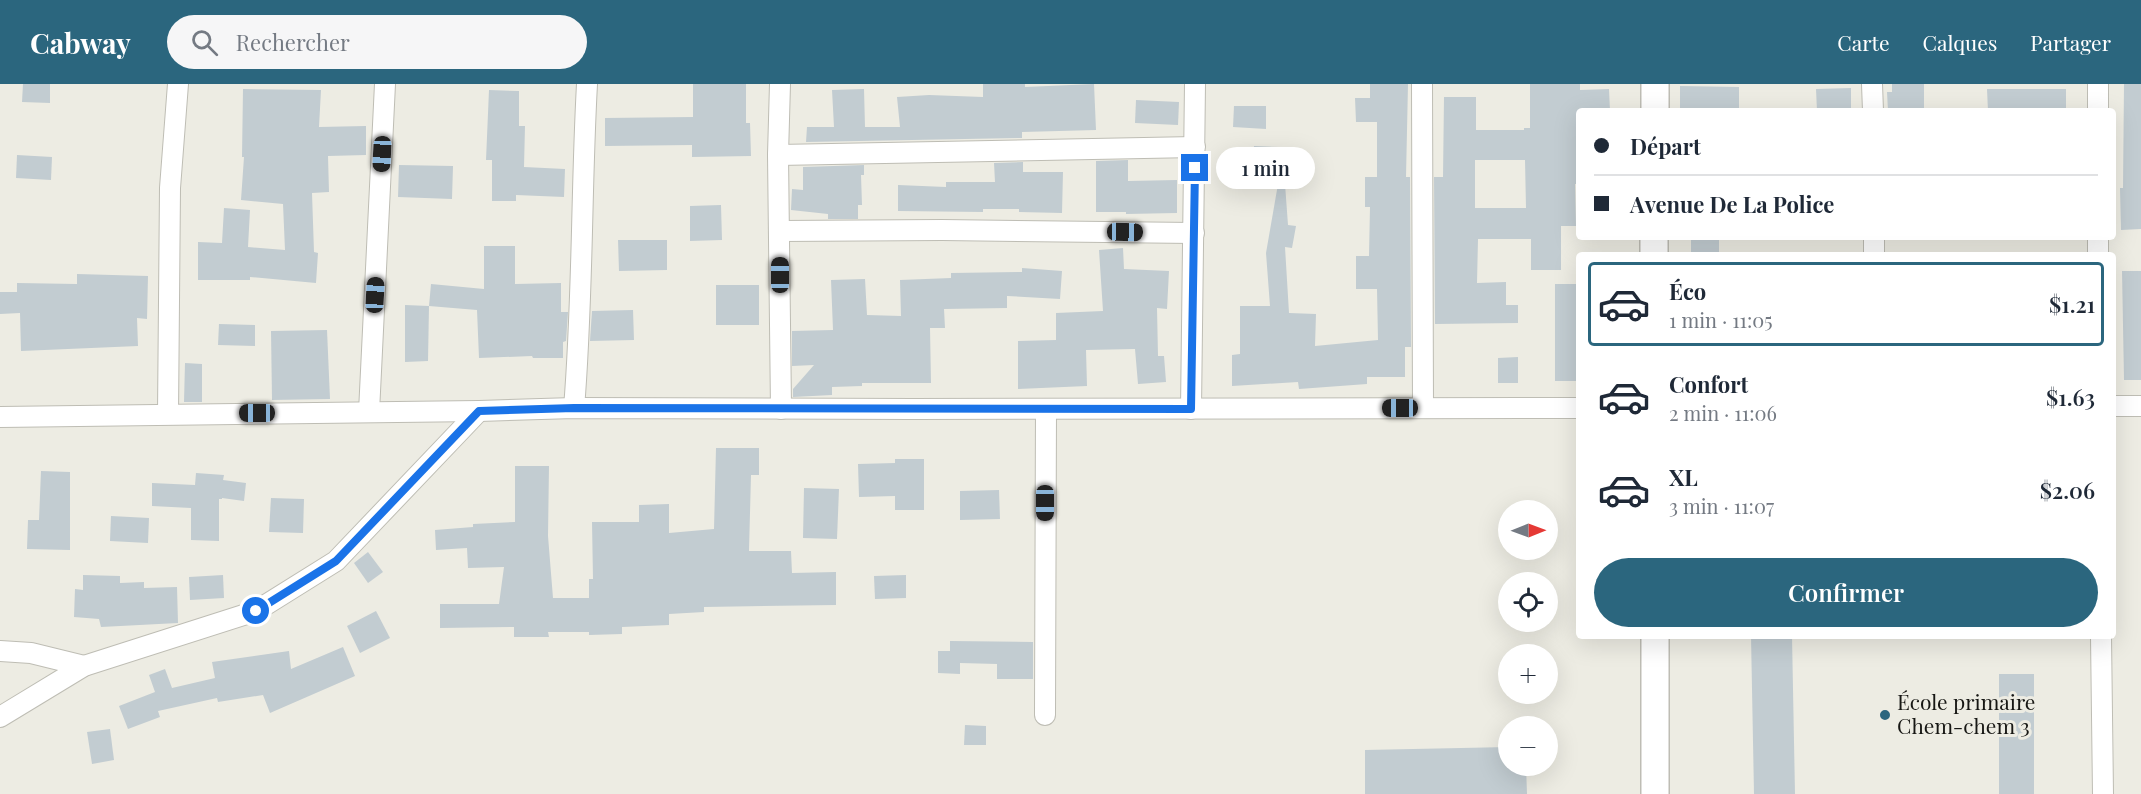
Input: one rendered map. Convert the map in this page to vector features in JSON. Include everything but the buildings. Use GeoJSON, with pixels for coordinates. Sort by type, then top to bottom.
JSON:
{"type":"FeatureCollection","features":[{"type":"Feature","properties":{"kind":"street"},"geometry":{"type":"LineString","coordinates":[[168,414],[170,188],[178,84]]}},
{"type":"Feature","properties":{"kind":"street"},"geometry":{"type":"LineString","coordinates":[[369,412],[386,84]]}},
{"type":"Feature","properties":{"kind":"street"},"geometry":{"type":"LineString","coordinates":[[574,408],[580,341],[583,153],[587,84]]}},
{"type":"Feature","properties":{"kind":"street"},"geometry":{"type":"LineString","coordinates":[[780,84],[778,155],[781,409]]}},
{"type":"Feature","properties":{"kind":"street"},"geometry":{"type":"LineString","coordinates":[[1191,409],[1195,84]]}},
{"type":"Feature","properties":{"kind":"street"},"geometry":{"type":"LineString","coordinates":[[1422,84],[1423,408]]}},
{"type":"Feature","properties":{"kind":"street"},"geometry":{"type":"LineString","coordinates":[[1655,84],[1655,108]]}},
{"type":"Feature","properties":{"kind":"street"},"geometry":{"type":"LineString","coordinates":[[1872,84],[1873,108]]}},
{"type":"Feature","properties":{"kind":"street"},"geometry":{"type":"LineString","coordinates":[[2098,84],[2098,108]]}},
{"type":"Feature","properties":{"kind":"street"},"geometry":{"type":"LineString","coordinates":[[778,155],[1195,147]]}},
{"type":"Feature","properties":{"kind":"street"},"geometry":{"type":"LineString","coordinates":[[780,231],[1194,233]]}},
{"type":"Feature","properties":{"kind":"street"},"geometry":{"type":"LineString","coordinates":[[2116,406],[2141,406]]}},
{"type":"Feature","properties":{"kind":"street"},"geometry":{"type":"LineString","coordinates":[[0,417],[574,408],[1576,408]]}},
{"type":"Feature","properties":{"kind":"street"},"geometry":{"type":"LineString","coordinates":[[1045,715],[1046,409]]}},
{"type":"Feature","properties":{"kind":"street"},"geometry":{"type":"LineString","coordinates":[[0,717],[84,666],[256,611],[336,561],[479,411]]}},
{"type":"Feature","properties":{"kind":"street"},"geometry":{"type":"LineString","coordinates":[[1654,639],[1655,794]]}},
{"type":"Feature","properties":{"kind":"street"},"geometry":{"type":"LineString","coordinates":[[2101,639],[2103,794]]}},
{"type":"Feature","properties":{"kind":"street"},"geometry":{"type":"LineString","coordinates":[[0,651],[31,653],[84,666]]}},
{"type":"Feature","properties":{"kind":"place","name":"École primaire Chem-chem 3"},"geometry":{"type":"Point","coordinates":[1885,715]}},
{"type":"Feature","properties":{"kind":"route"},"geometry":{"type":"LineString","coordinates":[[256,611],[336,561],[479,411],[574,408],[1191,409],[1195,168]]}}]}
